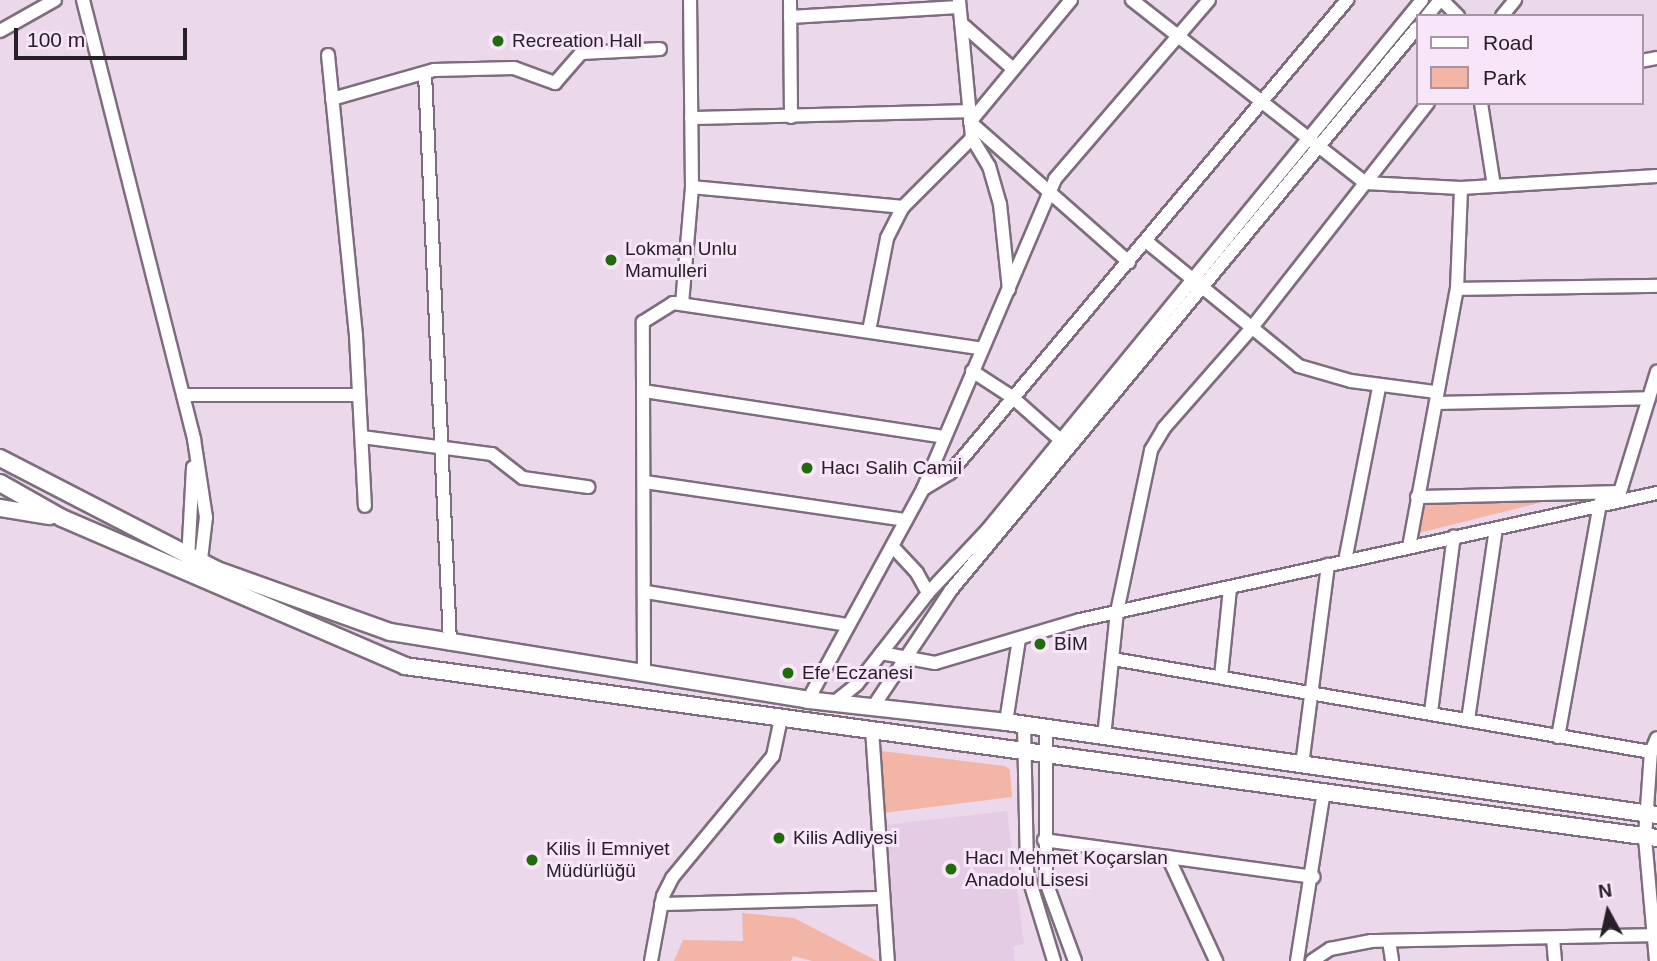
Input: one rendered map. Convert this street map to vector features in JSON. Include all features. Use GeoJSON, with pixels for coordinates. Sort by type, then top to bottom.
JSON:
{"type":"FeatureCollection","features":[{"type":"Feature","properties":{"kind":"main road"},"geometry":{"type":"LineString","coordinates":[[0,458],[204,563],[390,632],[808,700],[1006,722],[1653,814]]}},
{"type":"Feature","properties":{"kind":"main road"},"geometry":{"type":"LineString","coordinates":[[0,482],[27,473]]}},
{"type":"Feature","properties":{"kind":"main road"},"geometry":{"type":"LineString","coordinates":[[0,482],[62,518],[193,577],[405,666],[1651,838]]}},
{"type":"Feature","properties":{"kind":"main road"},"geometry":{"type":"LineString","coordinates":[[0,508],[62,518]]}},
{"type":"Feature","properties":{"kind":"street"},"geometry":{"type":"LineString","coordinates":[[0,31],[55,0]]}},
{"type":"Feature","properties":{"kind":"street"},"geometry":{"type":"LineString","coordinates":[[83,0],[194,439],[206,517],[204,563],[193,577]]}},
{"type":"Feature","properties":{"kind":"street"},"geometry":{"type":"LineString","coordinates":[[682,304],[692,187],[690,0]]}},
{"type":"Feature","properties":{"kind":"street"},"geometry":{"type":"LineString","coordinates":[[789,0],[791,117]]}},
{"type":"Feature","properties":{"kind":"street"},"geometry":{"type":"LineString","coordinates":[[969,116],[1071,0]]}},
{"type":"Feature","properties":{"kind":"street"},"geometry":{"type":"LineString","coordinates":[[1132,0],[1179,34],[1306,139],[1319,146],[1365,183],[1461,188],[1657,176]]}},
{"type":"Feature","properties":{"kind":"street"},"geometry":{"type":"LineString","coordinates":[[808,700],[923,489],[979,348],[1009,293],[1050,190],[1209,0]]}},
{"type":"Feature","properties":{"kind":"street"},"geometry":{"type":"LineString","coordinates":[[923,489],[950,473],[1012,397],[1147,242],[1347,0]]}},
{"type":"Feature","properties":{"kind":"street"},"geometry":{"type":"LineString","coordinates":[[873,707],[902,658],[951,590],[1192,278],[1422,0]]}},
{"type":"Feature","properties":{"kind":"street"},"geometry":{"type":"LineString","coordinates":[[1429,14],[1441,0],[1456,14]]}},
{"type":"Feature","properties":{"kind":"street"},"geometry":{"type":"LineString","coordinates":[[1504,14],[1515,0]]}},
{"type":"Feature","properties":{"kind":"street"},"geometry":{"type":"LineString","coordinates":[[790,17],[959,3],[972,138],[989,166],[1000,204],[1009,293]]}},
{"type":"Feature","properties":{"kind":"street"},"geometry":{"type":"LineString","coordinates":[[961,23],[1012,68]]}},
{"type":"Feature","properties":{"kind":"street"},"geometry":{"type":"LineString","coordinates":[[835,702],[881,653],[928,593],[1203,288],[1416,29]]}},
{"type":"Feature","properties":{"kind":"street"},"geometry":{"type":"LineString","coordinates":[[332,99],[425,73],[514,68],[555,83],[581,53],[660,48]]}},
{"type":"Feature","properties":{"kind":"street"},"geometry":{"type":"LineString","coordinates":[[328,55],[356,335],[357,395],[365,506]]}},
{"type":"Feature","properties":{"kind":"street"},"geometry":{"type":"LineString","coordinates":[[425,73],[450,643]]}},
{"type":"Feature","properties":{"kind":"street"},"geometry":{"type":"LineString","coordinates":[[1104,737],[1118,612],[1151,450],[1164,428],[1250,330],[1426,105]]}},
{"type":"Feature","properties":{"kind":"street"},"geometry":{"type":"LineString","coordinates":[[1481,105],[1494,186]]}},
{"type":"Feature","properties":{"kind":"street"},"geometry":{"type":"LineString","coordinates":[[691,118],[969,116],[1129,262]]}},
{"type":"Feature","properties":{"kind":"street"},"geometry":{"type":"LineString","coordinates":[[869,331],[887,237],[903,207],[972,138]]}},
{"type":"Feature","properties":{"kind":"street"},"geometry":{"type":"LineString","coordinates":[[692,187],[903,207]]}},
{"type":"Feature","properties":{"kind":"street"},"geometry":{"type":"LineString","coordinates":[[1409,547],[1457,289],[1461,188]]}},
{"type":"Feature","properties":{"kind":"street"},"geometry":{"type":"LineString","coordinates":[[1147,242],[1250,330],[1315,374],[1436,398],[1653,393]]}},
{"type":"Feature","properties":{"kind":"street"},"geometry":{"type":"LineString","coordinates":[[1457,289],[1657,286]]}},
{"type":"Feature","properties":{"kind":"street"},"geometry":{"type":"LineString","coordinates":[[644,674],[646,592],[643,322],[673,303],[979,348]]}},
{"type":"Feature","properties":{"kind":"street"},"geometry":{"type":"LineString","coordinates":[[972,371],[1012,397],[1065,444]]}},
{"type":"Feature","properties":{"kind":"street"},"geometry":{"type":"LineString","coordinates":[[1600,503],[1620,492],[1653,393],[1657,372]]}},
{"type":"Feature","properties":{"kind":"street"},"geometry":{"type":"LineString","coordinates":[[1345,561],[1379,387]]}},
{"type":"Feature","properties":{"kind":"street"},"geometry":{"type":"LineString","coordinates":[[644,391],[945,437]]}},
{"type":"Feature","properties":{"kind":"street"},"geometry":{"type":"LineString","coordinates":[[183,395],[357,395]]}},
{"type":"Feature","properties":{"kind":"street"},"geometry":{"type":"LineString","coordinates":[[362,437],[497,456],[528,479],[588,487]]}},
{"type":"Feature","properties":{"kind":"street"},"geometry":{"type":"LineString","coordinates":[[193,577],[186,554],[194,439]]}},
{"type":"Feature","properties":{"kind":"street"},"geometry":{"type":"LineString","coordinates":[[645,482],[906,520]]}},
{"type":"Feature","properties":{"kind":"street"},"geometry":{"type":"LineString","coordinates":[[1417,497],[1620,492]]}},
{"type":"Feature","properties":{"kind":"street"},"geometry":{"type":"LineString","coordinates":[[881,653],[935,663],[1118,612],[1454,536],[1496,529],[1600,503],[1657,494]]}},
{"type":"Feature","properties":{"kind":"street"},"geometry":{"type":"LineString","coordinates":[[1558,737],[1600,503]]}},
{"type":"Feature","properties":{"kind":"street"},"geometry":{"type":"LineString","coordinates":[[1468,720],[1496,529]]}},
{"type":"Feature","properties":{"kind":"street"},"geometry":{"type":"LineString","coordinates":[[1431,712],[1454,536]]}},
{"type":"Feature","properties":{"kind":"street"},"geometry":{"type":"LineString","coordinates":[[893,547],[917,573],[928,593]]}},
{"type":"Feature","properties":{"kind":"street"},"geometry":{"type":"LineString","coordinates":[[1302,765],[1314,692],[1328,565]]}},
{"type":"Feature","properties":{"kind":"street"},"geometry":{"type":"LineString","coordinates":[[1221,677],[1230,588]]}},
{"type":"Feature","properties":{"kind":"street"},"geometry":{"type":"LineString","coordinates":[[646,592],[848,625]]}},
{"type":"Feature","properties":{"kind":"street"},"geometry":{"type":"LineString","coordinates":[[1006,722],[1019,639]]}},
{"type":"Feature","properties":{"kind":"street"},"geometry":{"type":"LineString","coordinates":[[1113,659],[1651,752]]}},
{"type":"Feature","properties":{"kind":"street"},"geometry":{"type":"LineString","coordinates":[[651,961],[661,904],[672,878],[773,756],[781,717]]}},
{"type":"Feature","properties":{"kind":"street"},"geometry":{"type":"LineString","coordinates":[[1024,725],[1022,750],[1027,872],[1054,961]]}},
{"type":"Feature","properties":{"kind":"street"},"geometry":{"type":"LineString","coordinates":[[1046,728],[1046,882],[1075,961]]}},
{"type":"Feature","properties":{"kind":"street"},"geometry":{"type":"LineString","coordinates":[[872,729],[881,898],[888,961]]}},
{"type":"Feature","properties":{"kind":"street"},"geometry":{"type":"LineString","coordinates":[[1656,961],[1653,935],[1651,752],[1657,739]]}},
{"type":"Feature","properties":{"kind":"street"},"geometry":{"type":"LineString","coordinates":[[1297,961],[1313,877],[1324,791]]}},
{"type":"Feature","properties":{"kind":"street"},"geometry":{"type":"LineString","coordinates":[[1044,840],[1313,877]]}},
{"type":"Feature","properties":{"kind":"street"},"geometry":{"type":"LineString","coordinates":[[1168,857],[1216,961]]}},
{"type":"Feature","properties":{"kind":"street"},"geometry":{"type":"LineString","coordinates":[[661,904],[881,898]]}},
{"type":"Feature","properties":{"kind":"street"},"geometry":{"type":"LineString","coordinates":[[1312,961],[1330,949],[1389,941],[1653,935]]}},
{"type":"Feature","properties":{"kind":"street"},"geometry":{"type":"LineString","coordinates":[[1553,938],[1555,961]]}},
{"type":"Feature","properties":{"kind":"street"},"geometry":{"type":"LineString","coordinates":[[1389,941],[1392,961]]}},
{"type":"Feature","properties":{"kind":"shaded area","name":"Hacı Mehmet Koçarslan Anadolu Lisesi"},"geometry":{"type":"Polygon","coordinates":[[[1007,811],[1024,944],[1014,946],[1015,961],[895,961],[885,825],[1007,811]]]}},
{"type":"Feature","properties":{"kind":"green space"},"geometry":{"type":"Polygon","coordinates":[[[1543,502],[1415,534],[1419,503],[1543,502]]]}},
{"type":"Feature","properties":{"kind":"green space"},"geometry":{"type":"Polygon","coordinates":[[[881,751],[1005,766],[1010,770],[1012,797],[883,813],[881,751]]]}},
{"type":"Feature","properties":{"kind":"green space"},"geometry":{"type":"Polygon","coordinates":[[[742,913],[794,918],[877,961],[812,961],[793,956],[791,961],[674,961],[683,940],[743,941],[742,913]]]}},
{"type":"Feature","properties":{"kind":"place","name":"Recreation Hall"},"geometry":{"type":"Point","coordinates":[498,41]}},
{"type":"Feature","properties":{"kind":"place","name":"Lokman Unlu Mamulleri"},"geometry":{"type":"Point","coordinates":[611,260]}},
{"type":"Feature","properties":{"kind":"place","name":"Hacı Salih Camiİ"},"geometry":{"type":"Point","coordinates":[807,468]}},
{"type":"Feature","properties":{"kind":"place","name":"BİM"},"geometry":{"type":"Point","coordinates":[1040,644]}},
{"type":"Feature","properties":{"kind":"place","name":"Efe Eczanesi"},"geometry":{"type":"Point","coordinates":[788,673]}},
{"type":"Feature","properties":{"kind":"place","name":"Kilis Adliyesi"},"geometry":{"type":"Point","coordinates":[779,838]}},
{"type":"Feature","properties":{"kind":"place","name":"Kilis İl Emniyet Müdürlüğü"},"geometry":{"type":"Point","coordinates":[532,860]}},
{"type":"Feature","properties":{"kind":"place","name":"Hacı Mehmet Koçarslan Anadolu Lisesi"},"geometry":{"type":"Point","coordinates":[951,869]}}]}
